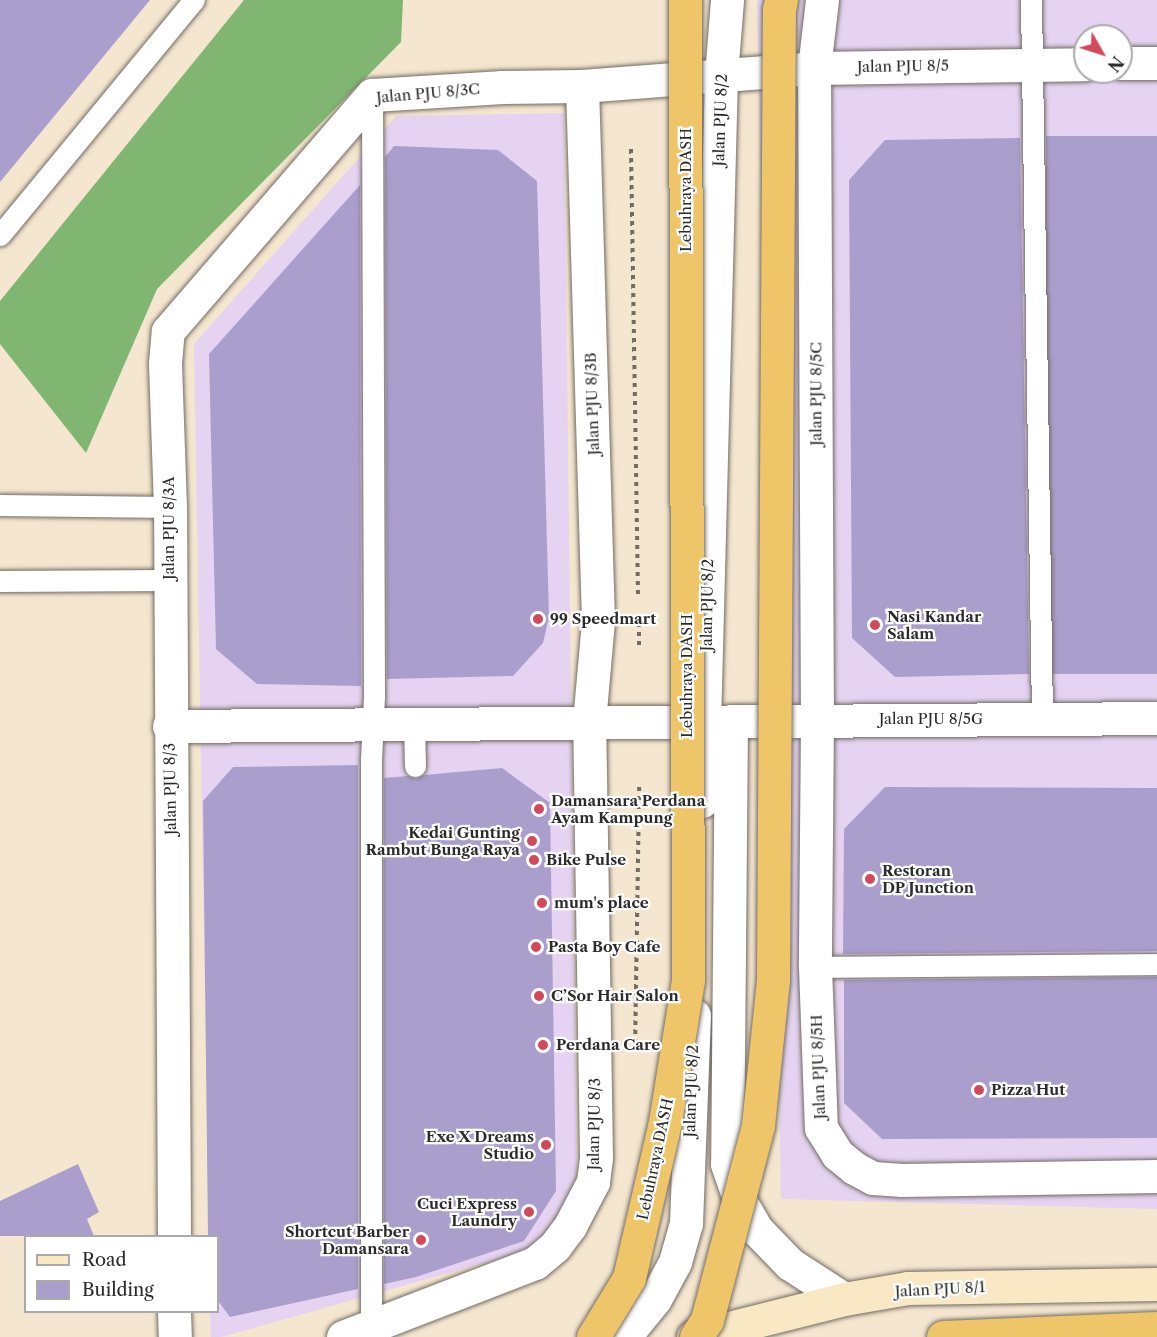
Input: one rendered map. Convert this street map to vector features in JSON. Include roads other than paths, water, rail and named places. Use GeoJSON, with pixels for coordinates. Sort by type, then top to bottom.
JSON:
{"type":"FeatureCollection","features":[{"type":"Feature","properties":{"kind":"highway","name":"Lebuhraya DASH"},"geometry":{"type":"LineString","coordinates":[[593,1337],[629,1278],[665,1122],[688,980],[685,0]]}},
{"type":"Feature","properties":{"kind":"highway"},"geometry":{"type":"LineString","coordinates":[[694,1337],[707,1320],[758,1125],[773,980],[778,10],[781,0]]}},
{"type":"Feature","properties":{"kind":"highway"},"geometry":{"type":"LineString","coordinates":[[943,1337],[1157,1328]]}},
{"type":"Feature","properties":{"kind":"main road","name":"Jalan PJU 8/1"},"geometry":{"type":"LineString","coordinates":[[694,1337],[844,1299],[908,1288],[1157,1284]]}},
{"type":"Feature","properties":{"kind":"street","name":"Jalan PJU 8/2"},"geometry":{"type":"LineString","coordinates":[[727,0],[721,75],[718,721],[727,1164],[739,1199],[756,1230],[790,1264],[844,1299]]}},
{"type":"Feature","properties":{"kind":"street","name":"Jalan PJU 8/5C"},"geometry":{"type":"LineString","coordinates":[[818,720],[814,68],[822,0]]}},
{"type":"Feature","properties":{"kind":"street"},"geometry":{"type":"LineString","coordinates":[[1133,63],[1157,63]]}},
{"type":"Feature","properties":{"kind":"street","name":"Jalan PJU 8/5"},"geometry":{"type":"LineString","coordinates":[[721,75],[814,68],[1073,64]]}},
{"type":"Feature","properties":{"kind":"street","name":"Jalan PJU 8/3C"},"geometry":{"type":"LineString","coordinates":[[168,331],[372,95],[503,87],[582,86],[721,75]]}},
{"type":"Feature","properties":{"kind":"street","name":"Jalan PJU 8/3B"},"geometry":{"type":"LineString","coordinates":[[582,86],[598,621],[589,722]]}},
{"type":"Feature","properties":{"kind":"street","name":"Jalan PJU 8/3A"},"geometry":{"type":"LineString","coordinates":[[168,331],[165,363],[170,507],[169,726]]}},
{"type":"Feature","properties":{"kind":"street","name":"Jalan PJU 8/5G"},"geometry":{"type":"LineString","coordinates":[[718,721],[1157,718]]}},
{"type":"Feature","properties":{"kind":"street","name":"Jalan PJU 8/5H"},"geometry":{"type":"LineString","coordinates":[[818,720],[815,967],[820,1128],[837,1154],[854,1168],[873,1178],[902,1180],[1157,1176]]}},
{"type":"Feature","properties":{"kind":"street","name":"Jalan PJU 8/2"},"geometry":{"type":"LineString","coordinates":[[624,1337],[655,1299],[675,1262],[686,1223],[718,721]]}},
{"type":"Feature","properties":{"kind":"street","name":"Jalan PJU 8/3"},"geometry":{"type":"LineString","coordinates":[[174,1235],[169,726],[718,721]]}},
{"type":"Feature","properties":{"kind":"street","name":"Jalan PJU 8/3"},"geometry":{"type":"LineString","coordinates":[[357,1331],[535,1263],[555,1246],[570,1226],[592,1182],[596,1157],[589,722]]}},
{"type":"Feature","properties":{"kind":"street"},"geometry":{"type":"LineString","coordinates":[[174,1313],[175,1337]]}},
{"type":"Feature","properties":{"kind":"lane"},"geometry":{"type":"LineString","coordinates":[[0,235],[194,0]]}},
{"type":"Feature","properties":{"kind":"lane"},"geometry":{"type":"LineString","coordinates":[[1031,0],[1042,719]]}},
{"type":"Feature","properties":{"kind":"lane"},"geometry":{"type":"LineString","coordinates":[[357,1331],[373,724],[372,95]]}},
{"type":"Feature","properties":{"kind":"lane"},"geometry":{"type":"LineString","coordinates":[[0,505],[170,507]]}},
{"type":"Feature","properties":{"kind":"lane"},"geometry":{"type":"LineString","coordinates":[[0,581],[170,580]]}},
{"type":"Feature","properties":{"kind":"lane"},"geometry":{"type":"LineString","coordinates":[[414,723],[415,766]]}},
{"type":"Feature","properties":{"kind":"lane"},"geometry":{"type":"LineString","coordinates":[[815,967],[1157,964]]}},
{"type":"Feature","properties":{"kind":"place","name":"99 Speedmart"},"geometry":{"type":"Point","coordinates":[538,619]}},
{"type":"Feature","properties":{"kind":"place","name":"Nasi Kandar Salam"},"geometry":{"type":"Point","coordinates":[875,625]}},
{"type":"Feature","properties":{"kind":"place","name":"Damansara Perdana Ayam Kampung"},"geometry":{"type":"Point","coordinates":[539,809]}},
{"type":"Feature","properties":{"kind":"place","name":"Kedai Gunting Rambut Bunga Raya"},"geometry":{"type":"Point","coordinates":[532,841]}},
{"type":"Feature","properties":{"kind":"place","name":"Bike Pulse"},"geometry":{"type":"Point","coordinates":[534,860]}},
{"type":"Feature","properties":{"kind":"place","name":"Restoran DP Junction"},"geometry":{"type":"Point","coordinates":[870,879]}},
{"type":"Feature","properties":{"kind":"place","name":"mum's place"},"geometry":{"type":"Point","coordinates":[542,903]}},
{"type":"Feature","properties":{"kind":"place","name":"Pasta Boy Cafe"},"geometry":{"type":"Point","coordinates":[536,947]}},
{"type":"Feature","properties":{"kind":"place","name":"C’Sor Hair Salon"},"geometry":{"type":"Point","coordinates":[539,996]}},
{"type":"Feature","properties":{"kind":"place","name":"Perdana Care"},"geometry":{"type":"Point","coordinates":[543,1045]}},
{"type":"Feature","properties":{"kind":"place","name":"Pizza Hut"},"geometry":{"type":"Point","coordinates":[979,1090]}},
{"type":"Feature","properties":{"kind":"place","name":"Exe X Dreams Studio"},"geometry":{"type":"Point","coordinates":[546,1145]}},
{"type":"Feature","properties":{"kind":"place","name":"Cuci Express Laundry"},"geometry":{"type":"Point","coordinates":[529,1212]}},
{"type":"Feature","properties":{"kind":"place","name":"Shortcut Barber Damansara"},"geometry":{"type":"Point","coordinates":[421,1240]}}]}
